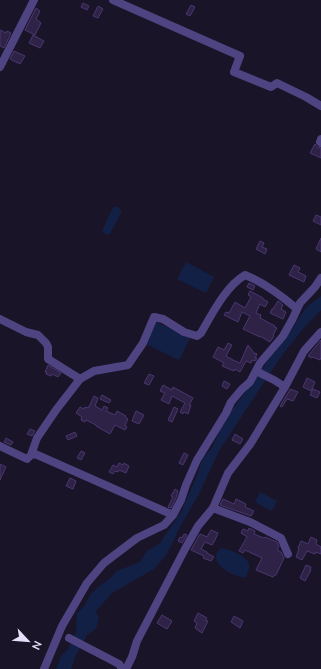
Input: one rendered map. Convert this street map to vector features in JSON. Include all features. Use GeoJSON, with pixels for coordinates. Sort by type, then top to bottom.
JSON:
{"type":"FeatureCollection","features":[{"type":"Feature","properties":{"kind":"street"},"geometry":{"type":"LineString","coordinates":[[0,67],[34,0]]}},
{"type":"Feature","properties":{"kind":"street"},"geometry":{"type":"LineString","coordinates":[[112,0],[240,56],[234,72],[271,87],[277,83],[321,106]]}},
{"type":"Feature","properties":{"kind":"street"},"geometry":{"type":"LineString","coordinates":[[321,139],[321,143]]}},
{"type":"Feature","properties":{"kind":"street"},"geometry":{"type":"LineString","coordinates":[[0,446],[27,459],[31,455],[37,438],[80,379],[94,371],[128,365],[142,343],[154,317],[163,319],[184,332],[197,336],[201,333],[220,300],[240,278],[245,275],[254,278],[297,309]]}},
{"type":"Feature","properties":{"kind":"street"},"geometry":{"type":"LineString","coordinates":[[44,669],[62,626],[87,583],[104,563],[137,538],[164,525],[173,515],[181,500],[197,460],[226,413],[231,402],[250,382],[257,372],[260,362],[283,336],[300,303],[321,278]]}},
{"type":"Feature","properties":{"kind":"street"},"geometry":{"type":"LineString","coordinates":[[0,318],[26,332],[38,335],[46,342],[48,347],[48,359],[80,379]]}},
{"type":"Feature","properties":{"kind":"street"},"geometry":{"type":"LineString","coordinates":[[126,669],[137,641],[198,526],[213,508],[228,473],[250,443],[286,388],[304,351],[321,332]]}},
{"type":"Feature","properties":{"kind":"street"},"geometry":{"type":"LineString","coordinates":[[257,372],[274,380],[286,388]]}},
{"type":"Feature","properties":{"kind":"street"},"geometry":{"type":"LineString","coordinates":[[31,455],[35,454],[173,515]]}},
{"type":"Feature","properties":{"kind":"street"},"geometry":{"type":"LineString","coordinates":[[213,508],[250,522],[281,538],[288,554]]}},
{"type":"Feature","properties":{"kind":"street"},"geometry":{"type":"LineString","coordinates":[[70,639],[119,664],[121,669]]}},
{"type":"Feature","properties":{"kind":"water"},"geometry":{"type":"Polygon","coordinates":[[[113,207],[117,207],[121,210],[121,213],[109,235],[102,231],[113,207]]]}},
{"type":"Feature","properties":{"kind":"water"},"geometry":{"type":"Polygon","coordinates":[[[186,262],[214,277],[206,293],[177,279],[186,262]]]}},
{"type":"Feature","properties":{"kind":"water"},"geometry":{"type":"Polygon","coordinates":[[[321,296],[321,310],[282,355],[219,451],[199,494],[181,525],[167,554],[154,569],[112,593],[96,611],[99,618],[96,629],[87,635],[76,655],[71,669],[56,669],[61,656],[68,649],[76,632],[77,614],[85,605],[90,595],[117,571],[140,562],[147,551],[160,543],[181,512],[203,458],[212,448],[223,422],[273,353],[291,331],[306,307],[321,296]]]}},
{"type":"Feature","properties":{"kind":"water"},"geometry":{"type":"Polygon","coordinates":[[[154,321],[190,338],[179,360],[144,343],[154,321]]]}},
{"type":"Feature","properties":{"kind":"water"},"geometry":{"type":"Polygon","coordinates":[[[260,492],[277,501],[272,511],[255,502],[260,492]]]}},
{"type":"Feature","properties":{"kind":"water"},"geometry":{"type":"Polygon","coordinates":[[[221,548],[237,553],[248,561],[249,567],[246,577],[236,576],[221,566],[216,558],[217,553],[221,548]]]}},
{"type":"Feature","properties":{"kind":"building"},"geometry":{"type":"Polygon","coordinates":[[[83,3],[89,6],[87,10],[81,7],[83,3]]]}},
{"type":"Feature","properties":{"kind":"building"},"geometry":{"type":"Polygon","coordinates":[[[191,5],[195,7],[190,16],[186,14],[191,5]]]}},
{"type":"Feature","properties":{"kind":"building"},"geometry":{"type":"Polygon","coordinates":[[[98,6],[103,9],[98,18],[93,16],[98,6]]]}},
{"type":"Feature","properties":{"kind":"building"},"geometry":{"type":"Polygon","coordinates":[[[36,8],[40,11],[36,19],[41,23],[35,35],[25,30],[36,8]]]}},
{"type":"Feature","properties":{"kind":"building"},"geometry":{"type":"Polygon","coordinates":[[[0,30],[6,33],[7,31],[11,33],[4,48],[0,46],[0,30]]]}},
{"type":"Feature","properties":{"kind":"building"},"geometry":{"type":"Polygon","coordinates":[[[33,35],[44,41],[40,48],[29,43],[33,35]]]}},
{"type":"Feature","properties":{"kind":"building"},"geometry":{"type":"Polygon","coordinates":[[[14,51],[25,56],[20,64],[10,59],[14,51]]]}},
{"type":"Feature","properties":{"kind":"building"},"geometry":{"type":"Polygon","coordinates":[[[315,144],[317,147],[321,148],[321,158],[310,153],[315,144]]]}},
{"type":"Feature","properties":{"kind":"building"},"geometry":{"type":"Polygon","coordinates":[[[316,215],[321,217],[321,225],[313,221],[316,215]]]}},
{"type":"Feature","properties":{"kind":"building"},"geometry":{"type":"Polygon","coordinates":[[[321,238],[321,252],[316,249],[321,238]]]}},
{"type":"Feature","properties":{"kind":"building"},"geometry":{"type":"Polygon","coordinates":[[[260,241],[264,243],[262,247],[267,249],[265,254],[256,249],[260,241]]]}},
{"type":"Feature","properties":{"kind":"building"},"geometry":{"type":"Polygon","coordinates":[[[294,265],[300,268],[298,272],[306,276],[304,282],[289,275],[294,265]]]}},
{"type":"Feature","properties":{"kind":"building"},"geometry":{"type":"Polygon","coordinates":[[[249,283],[255,286],[253,290],[247,287],[249,283]]]}},
{"type":"Feature","properties":{"kind":"building"},"geometry":{"type":"Polygon","coordinates":[[[250,291],[268,302],[265,307],[260,304],[256,313],[261,315],[260,318],[277,328],[270,342],[243,329],[250,316],[242,312],[238,322],[224,315],[226,312],[229,313],[235,302],[245,308],[251,297],[248,295],[250,291]]]}},
{"type":"Feature","properties":{"kind":"building"},"geometry":{"type":"Polygon","coordinates":[[[278,301],[283,305],[281,309],[286,312],[283,319],[270,313],[278,301]]]}},
{"type":"Feature","properties":{"kind":"building"},"geometry":{"type":"Polygon","coordinates":[[[321,340],[320,360],[308,356],[321,340]]]}},
{"type":"Feature","properties":{"kind":"building"},"geometry":{"type":"Polygon","coordinates":[[[228,343],[232,345],[226,356],[233,360],[240,363],[248,345],[254,353],[257,354],[255,358],[257,358],[255,361],[252,360],[251,363],[246,361],[240,372],[235,369],[234,371],[222,366],[224,363],[213,357],[218,347],[224,350],[228,343]]]}},
{"type":"Feature","properties":{"kind":"building"},"geometry":{"type":"Polygon","coordinates":[[[48,365],[61,373],[58,377],[52,374],[51,376],[46,374],[47,372],[45,372],[48,365]]]}},
{"type":"Feature","properties":{"kind":"building"},"geometry":{"type":"Polygon","coordinates":[[[149,374],[154,376],[149,385],[144,383],[149,374]]]}},
{"type":"Feature","properties":{"kind":"building"},"geometry":{"type":"Polygon","coordinates":[[[307,378],[315,382],[311,391],[303,387],[307,378]]]}},
{"type":"Feature","properties":{"kind":"building"},"geometry":{"type":"Polygon","coordinates":[[[224,381],[230,384],[227,389],[222,386],[224,381]]]}},
{"type":"Feature","properties":{"kind":"building"},"geometry":{"type":"Polygon","coordinates":[[[163,385],[172,390],[173,387],[193,398],[189,405],[191,405],[188,414],[184,412],[183,414],[180,412],[185,403],[172,396],[169,404],[161,400],[165,393],[160,391],[163,385]]]}},
{"type":"Feature","properties":{"kind":"building"},"geometry":{"type":"Polygon","coordinates":[[[313,389],[320,392],[317,398],[310,395],[313,389]]]}},
{"type":"Feature","properties":{"kind":"building"},"geometry":{"type":"Polygon","coordinates":[[[290,390],[298,392],[293,401],[287,399],[282,407],[280,406],[290,390]]]}},
{"type":"Feature","properties":{"kind":"building"},"geometry":{"type":"Polygon","coordinates":[[[102,395],[111,400],[109,403],[100,399],[102,395]]]}},
{"type":"Feature","properties":{"kind":"building"},"geometry":{"type":"Polygon","coordinates":[[[94,396],[98,398],[95,406],[102,410],[104,406],[108,408],[106,411],[115,415],[117,411],[126,416],[125,417],[128,419],[125,425],[127,427],[125,430],[115,425],[110,434],[86,420],[85,422],[81,420],[82,417],[76,413],[80,407],[84,409],[85,407],[88,408],[94,396]]]}},
{"type":"Feature","properties":{"kind":"building"},"geometry":{"type":"Polygon","coordinates":[[[174,407],[178,409],[172,422],[168,420],[174,407]]]}},
{"type":"Feature","properties":{"kind":"building"},"geometry":{"type":"Polygon","coordinates":[[[136,411],[144,415],[139,424],[132,421],[136,411]]]}},
{"type":"Feature","properties":{"kind":"building"},"geometry":{"type":"Polygon","coordinates":[[[30,429],[35,431],[32,436],[27,434],[30,429]]]}},
{"type":"Feature","properties":{"kind":"building"},"geometry":{"type":"Polygon","coordinates":[[[75,432],[77,436],[68,440],[66,436],[75,432]]]}},
{"type":"Feature","properties":{"kind":"building"},"geometry":{"type":"Polygon","coordinates":[[[235,434],[243,439],[240,444],[232,440],[235,434]]]}},
{"type":"Feature","properties":{"kind":"building"},"geometry":{"type":"Polygon","coordinates":[[[6,438],[13,442],[11,445],[4,442],[6,438]]]}},
{"type":"Feature","properties":{"kind":"building"},"geometry":{"type":"Polygon","coordinates":[[[81,451],[85,453],[81,460],[77,458],[81,451]]]}},
{"type":"Feature","properties":{"kind":"building"},"geometry":{"type":"Polygon","coordinates":[[[184,453],[188,455],[183,465],[179,463],[184,453]]]}},
{"type":"Feature","properties":{"kind":"building"},"geometry":{"type":"Polygon","coordinates":[[[119,463],[123,465],[124,463],[129,466],[126,473],[119,470],[118,472],[115,471],[113,474],[109,472],[113,465],[117,467],[119,463]]]}},
{"type":"Feature","properties":{"kind":"building"},"geometry":{"type":"Polygon","coordinates":[[[0,464],[6,467],[0,480],[0,464]]]}},
{"type":"Feature","properties":{"kind":"building"},"geometry":{"type":"Polygon","coordinates":[[[70,478],[76,481],[73,489],[66,486],[70,478]]]}},
{"type":"Feature","properties":{"kind":"building"},"geometry":{"type":"Polygon","coordinates":[[[175,489],[178,491],[171,508],[168,507],[175,489]]]}},
{"type":"Feature","properties":{"kind":"building"},"geometry":{"type":"Polygon","coordinates":[[[223,499],[234,504],[236,499],[246,504],[245,507],[254,511],[251,516],[220,505],[223,499]]]}},
{"type":"Feature","properties":{"kind":"building"},"geometry":{"type":"Polygon","coordinates":[[[249,528],[255,531],[254,534],[277,542],[279,547],[277,550],[281,552],[284,558],[276,575],[273,577],[256,570],[262,558],[245,550],[243,553],[239,551],[247,537],[241,533],[243,529],[248,531],[249,528]]]}},
{"type":"Feature","properties":{"kind":"building"},"geometry":{"type":"Polygon","coordinates":[[[211,530],[218,533],[215,540],[212,545],[205,542],[201,549],[214,557],[211,561],[203,558],[204,556],[191,550],[200,534],[207,537],[211,530]]]}},
{"type":"Feature","properties":{"kind":"building"},"geometry":{"type":"Polygon","coordinates":[[[184,534],[187,535],[182,543],[178,541],[180,537],[182,538],[184,534]]]}},
{"type":"Feature","properties":{"kind":"building"},"geometry":{"type":"Polygon","coordinates":[[[311,537],[317,540],[316,544],[321,547],[321,554],[316,552],[315,554],[307,551],[302,560],[296,557],[301,541],[308,544],[311,537]]]}},
{"type":"Feature","properties":{"kind":"building"},"geometry":{"type":"Polygon","coordinates":[[[306,565],[311,567],[311,570],[305,581],[300,578],[306,565]]]}},
{"type":"Feature","properties":{"kind":"building"},"geometry":{"type":"Polygon","coordinates":[[[198,613],[207,618],[205,620],[208,621],[202,633],[195,628],[197,623],[194,621],[198,613]]]}},
{"type":"Feature","properties":{"kind":"building"},"geometry":{"type":"Polygon","coordinates":[[[162,615],[172,621],[167,629],[157,623],[162,615]]]}},
{"type":"Feature","properties":{"kind":"building"},"geometry":{"type":"Polygon","coordinates":[[[234,616],[243,621],[240,628],[231,622],[234,616]]]}}]}
